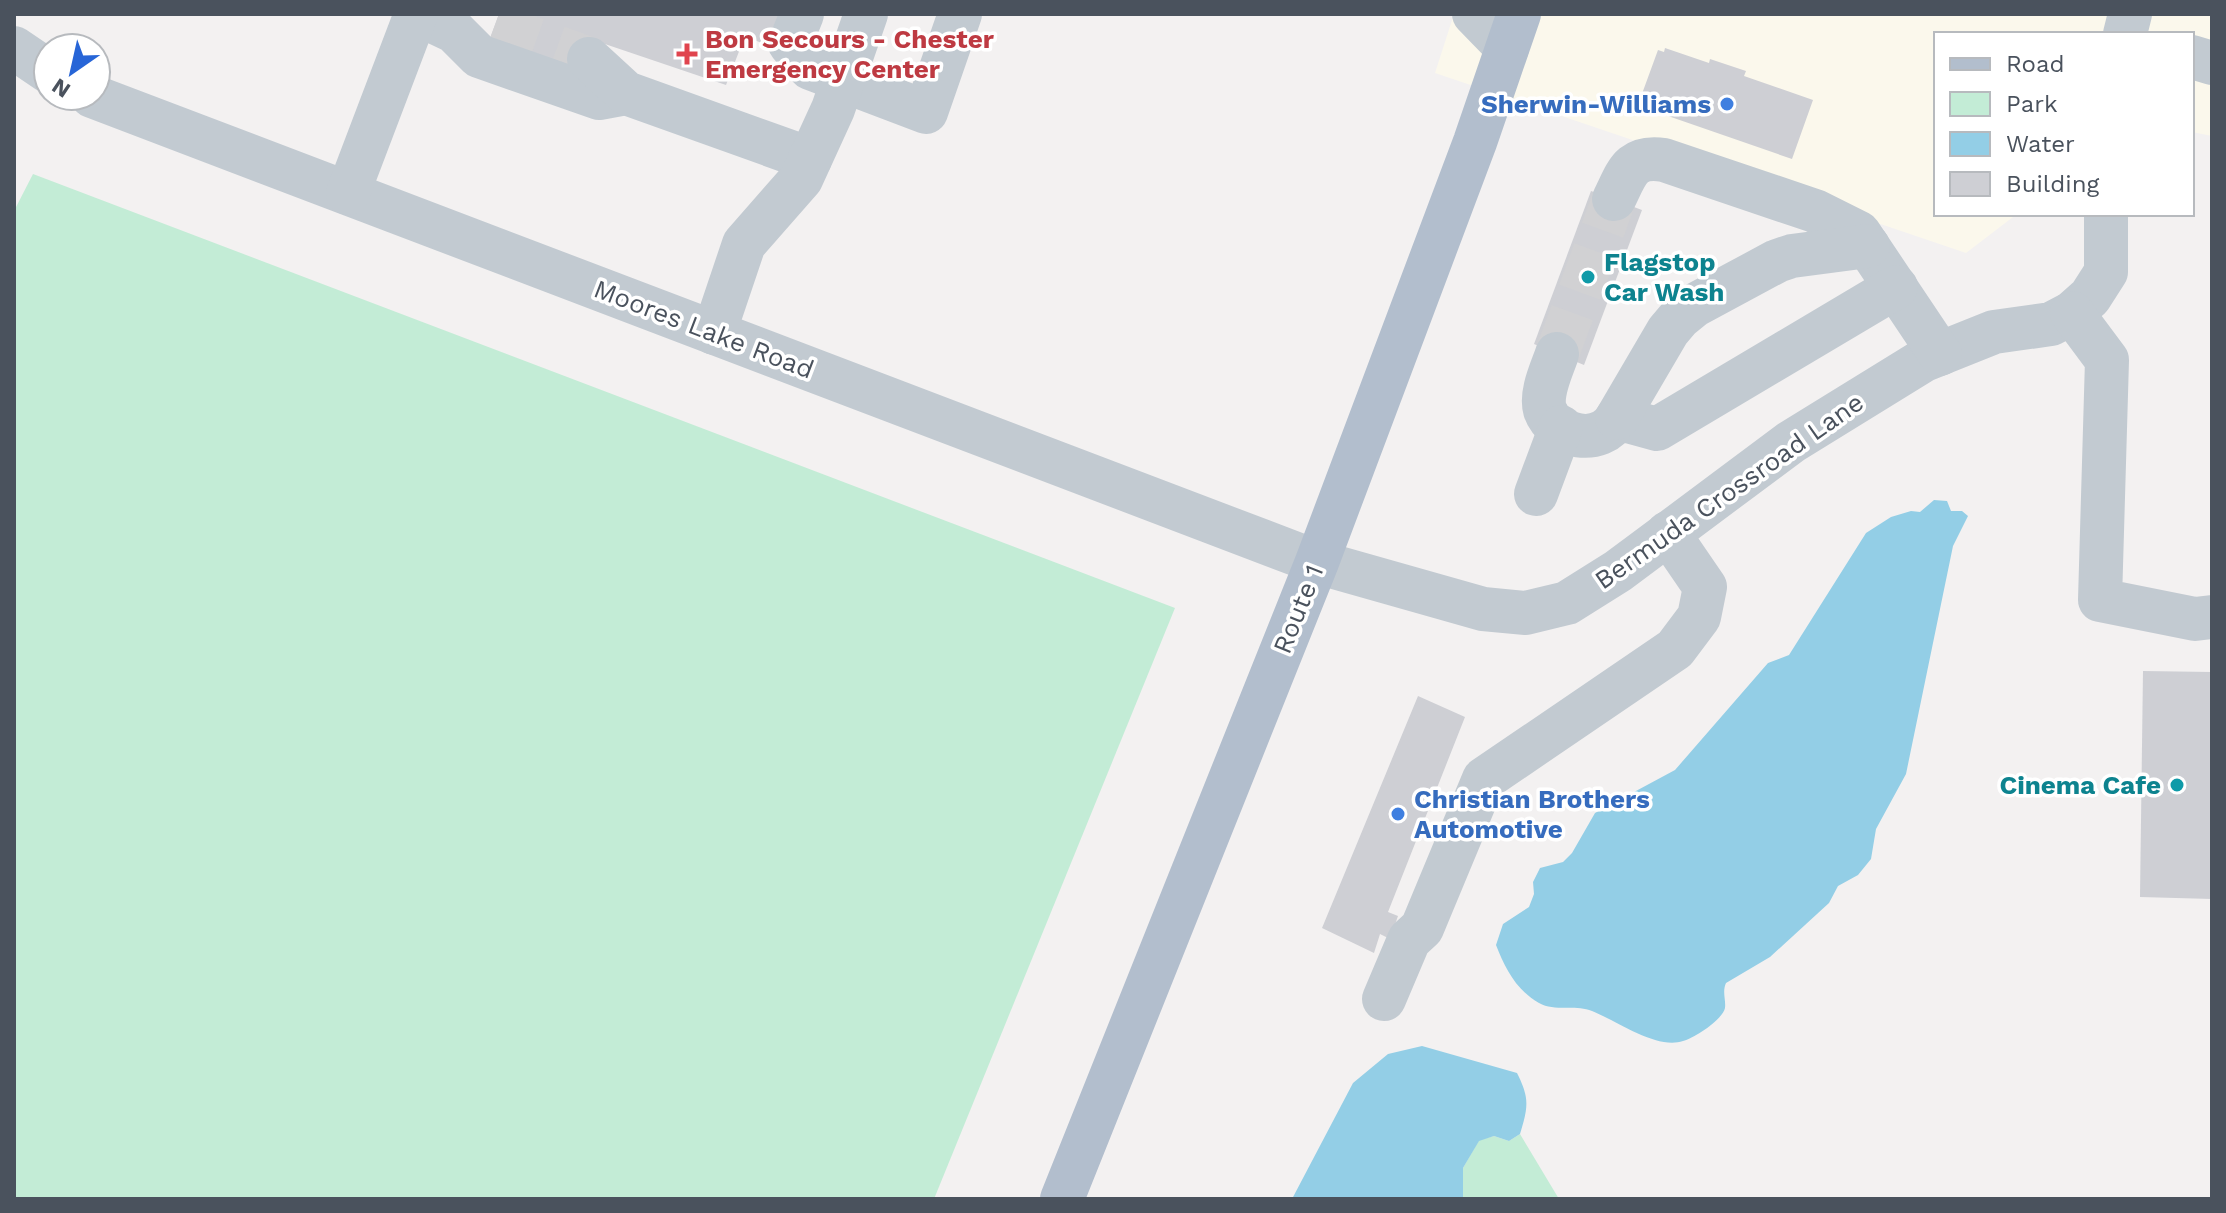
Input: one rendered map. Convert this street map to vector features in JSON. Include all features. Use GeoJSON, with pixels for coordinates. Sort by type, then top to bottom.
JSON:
{"type":"FeatureCollection","features":[{"type":"Feature","properties":{"kind":"main road","name":"Route 1"},"geometry":{"type":"LineString","coordinates":[[1062,1199],[1317,562],[1475,142],[1513,31]]}},
{"type":"Feature","properties":{"kind":"street"},"geometry":{"type":"LineString","coordinates":[[802,14],[790,44],[810,68],[926,112],[960,14]]}},
{"type":"Feature","properties":{"kind":"street"},"geometry":{"type":"LineString","coordinates":[[714,333],[744,244],[801,179],[866,14]]}},
{"type":"Feature","properties":{"kind":"street"},"geometry":{"type":"LineString","coordinates":[[1474,14],[1513,31]]}},
{"type":"Feature","properties":{"kind":"street"},"geometry":{"type":"LineString","coordinates":[[348,193],[446,21],[479,56],[599,98],[626,93]]}},
{"type":"Feature","properties":{"kind":"street"},"geometry":{"type":"LineString","coordinates":[[14,48],[32,60]]}},
{"type":"Feature","properties":{"kind":"street"},"geometry":{"type":"LineString","coordinates":[[589,59],[626,93],[810,159]]}},
{"type":"Feature","properties":{"kind":"street","name":"Moores Lake Road"},"geometry":{"type":"LineString","coordinates":[[112,104],[1317,562]]}},
{"type":"Feature","properties":{"kind":"street"},"geometry":{"type":"LineString","coordinates":[[1614,199],[1631,166],[1647,158],[1664,160],[1815,211],[1859,233],[1940,354]]}},
{"type":"Feature","properties":{"kind":"street","name":"Bermuda Crossroad Lane"},"geometry":{"type":"LineString","coordinates":[[1317,562],[1483,609],[1526,613],[1567,603],[1618,571],[1791,442],[1924,360],[1994,332],[2051,324],[2072,313],[2090,297],[2106,272],[2106,216]]}},
{"type":"Feature","properties":{"kind":"street"},"geometry":{"type":"LineString","coordinates":[[1557,354],[1544,406],[1548,416],[1561,427],[1589,437],[1603,435],[1612,428],[1668,331],[1695,305],[1777,261],[1792,256],[1868,246]]}},
{"type":"Feature","properties":{"kind":"street"},"geometry":{"type":"LineString","coordinates":[[1617,418],[1657,429],[1896,287]]}},
{"type":"Feature","properties":{"kind":"street"},"geometry":{"type":"LineString","coordinates":[[2072,313],[2107,360],[2100,600],[2195,619],[2212,617]]}},
{"type":"Feature","properties":{"kind":"street"},"geometry":{"type":"LineString","coordinates":[[1536,494],[1561,427]]}},
{"type":"Feature","properties":{"kind":"street"},"geometry":{"type":"LineString","coordinates":[[1384,999],[1409,940],[1422,928],[1484,779],[1675,649],[1699,617],[1705,587],[1668,533]]}},
{"type":"Feature","properties":{"kind":"shaded area"},"geometry":{"type":"Polygon","coordinates":[[[1454,14],[2212,14],[2212,136],[2194,132],[2194,32],[1934,32],[1934,216],[2014,216],[1966,253],[1435,73],[1454,14]]]}},
{"type":"Feature","properties":{"kind":"green space"},"geometry":{"type":"Polygon","coordinates":[[[33,174],[1175,608],[934,1199],[14,1199],[14,211],[33,174]]]}},
{"type":"Feature","properties":{"kind":"green space"},"geometry":{"type":"Polygon","coordinates":[[[1520,1134],[1559,1199],[1463,1199],[1463,1168],[1479,1140],[1494,1136],[1509,1141],[1520,1134]]]}},
{"type":"Feature","properties":{"kind":"water"},"geometry":{"type":"Polygon","coordinates":[[[1934,500],[1947,501],[1951,511],[1962,511],[1968,516],[1953,546],[1906,774],[1876,829],[1871,859],[1858,875],[1838,886],[1829,903],[1770,957],[1726,983],[1723,1012],[1708,1028],[1688,1039],[1661,1042],[1592,1011],[1545,1006],[1531,998],[1512,978],[1496,945],[1503,924],[1529,907],[1534,894],[1533,882],[1540,868],[1563,862],[1572,853],[1595,813],[1675,770],[1768,663],[1789,655],[1866,533],[1891,517],[1911,511],[1920,512],[1934,500]]]}},
{"type":"Feature","properties":{"kind":"water"},"geometry":{"type":"Polygon","coordinates":[[[1422,1046],[1517,1073],[1526,1103],[1520,1134],[1509,1141],[1494,1136],[1479,1141],[1463,1168],[1463,1199],[1292,1199],[1353,1083],[1388,1054],[1422,1046]]]}},
{"type":"Feature","properties":{"kind":"building","name":"Bon Secours - Chester Emergency Center"},"geometry":{"type":"Polygon","coordinates":[[[499,14],[790,14],[776,49],[745,36],[726,85],[596,41],[583,75],[490,38],[499,14]]]}},
{"type":"Feature","properties":{"kind":"building","name":"Sherwin-Williams"},"geometry":{"type":"Polygon","coordinates":[[[1665,48],[1709,63],[1710,59],[1746,71],[1744,76],[1813,100],[1792,159],[1645,108],[1646,105],[1639,102],[1658,50],[1664,52],[1665,48]]]}},
{"type":"Feature","properties":{"kind":"building","name":"Flagstop Car Wash"},"geometry":{"type":"Polygon","coordinates":[[[1591,191],[1642,210],[1584,365],[1534,344],[1591,191]]]}},
{"type":"Feature","properties":{"kind":"building","name":"Cinema Cafe"},"geometry":{"type":"Polygon","coordinates":[[[2143,671],[2212,672],[2212,899],[2140,897],[2143,671]]]}},
{"type":"Feature","properties":{"kind":"building","name":"Christian Brothers Automotive"},"geometry":{"type":"Polygon","coordinates":[[[1418,696],[1465,717],[1388,912],[1398,916],[1390,939],[1380,934],[1374,953],[1322,928],[1418,696]]]}},
{"type":"Feature","properties":{"kind":"tunnel"},"geometry":{"type":"LineString","coordinates":[[495,25],[589,59]]}},
{"type":"Feature","properties":{"kind":"tunnel"},"geometry":{"type":"LineString","coordinates":[[1557,354],[1614,199]]}},
{"type":"Feature","properties":{"kind":"place","name":"Bon Secours - Chester Emergency Center"},"geometry":{"type":"Point","coordinates":[687,54]}},
{"type":"Feature","properties":{"kind":"place","name":"Sherwin-Williams"},"geometry":{"type":"Point","coordinates":[1727,104]}},
{"type":"Feature","properties":{"kind":"place","name":"Flagstop Car Wash"},"geometry":{"type":"Point","coordinates":[1588,277]}},
{"type":"Feature","properties":{"kind":"place","name":"Cinema Cafe"},"geometry":{"type":"Point","coordinates":[2177,785]}},
{"type":"Feature","properties":{"kind":"place","name":"Christian Brothers Automotive"},"geometry":{"type":"Point","coordinates":[1398,814]}}]}
